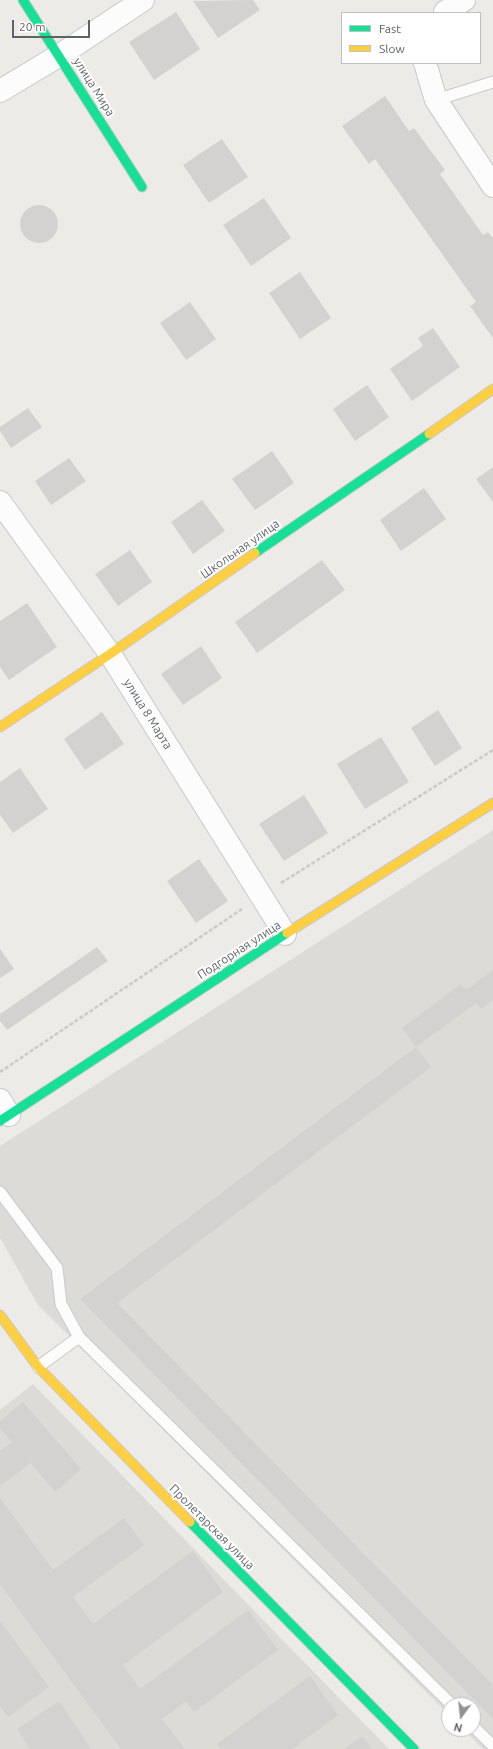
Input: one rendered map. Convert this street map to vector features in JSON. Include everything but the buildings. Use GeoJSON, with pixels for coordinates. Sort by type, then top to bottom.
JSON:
{"type":"FeatureCollection","features":[{"type":"Feature","properties":{"kind":"street","name":"улица Мира"},"geometry":{"type":"LineString","coordinates":[[23,0],[60,55],[142,187]]}},
{"type":"Feature","properties":{"kind":"street"},"geometry":{"type":"LineString","coordinates":[[0,91],[60,55],[143,0]]}},
{"type":"Feature","properties":{"kind":"street"},"geometry":{"type":"LineString","coordinates":[[442,8],[464,0]]}},
{"type":"Feature","properties":{"kind":"street"},"geometry":{"type":"LineString","coordinates":[[425,64],[436,100],[493,186]]}},
{"type":"Feature","properties":{"kind":"street","name":"Школьная улица"},"geometry":{"type":"LineString","coordinates":[[0,727],[110,654],[493,389]]}},
{"type":"Feature","properties":{"kind":"street","name":"улица 8 Марта"},"geometry":{"type":"LineString","coordinates":[[0,502],[110,654],[285,934]]}},
{"type":"Feature","properties":{"kind":"street","name":"Подгорная улица"},"geometry":{"type":"LineString","coordinates":[[3,1112],[493,803]]}},
{"type":"Feature","properties":{"kind":"street","name":"Пролетарская улица"},"geometry":{"type":"LineString","coordinates":[[0,1315],[38,1367],[414,1749]]}},
{"type":"Feature","properties":{"kind":"lane"},"geometry":{"type":"LineString","coordinates":[[436,100],[493,82]]}},
{"type":"Feature","properties":{"kind":"lane"},"geometry":{"type":"LineString","coordinates":[[0,1192],[57,1268],[61,1304],[78,1337],[444,1697]]}},
{"type":"Feature","properties":{"kind":"lane"},"geometry":{"type":"LineString","coordinates":[[38,1367],[78,1337]]}},
{"type":"Feature","properties":{"kind":"lane"},"geometry":{"type":"LineString","coordinates":[[481,1734],[493,1746]]}},
{"type":"Feature","properties":{"kind":"shaded area"},"geometry":{"type":"Polygon","coordinates":[[[493,830],[493,1749],[483,1749],[471,1737],[481,1737],[481,1697],[441,1697],[441,1707],[38,1305],[0,1238],[0,1146],[493,830]]]}},
{"type":"Feature","properties":{"kind":"shaded area"},"geometry":{"type":"Polygon","coordinates":[[[33,1384],[389,1749],[0,1749],[0,1410],[33,1384]]]}},
{"type":"Feature","properties":{"kind":"traffic: fast"},"geometry":{"type":"LineString","coordinates":[[23,0],[142,187]]}},
{"type":"Feature","properties":{"kind":"traffic: fast"},"geometry":{"type":"LineString","coordinates":[[255,553],[429,434]]}},
{"type":"Feature","properties":{"kind":"traffic: fast"},"geometry":{"type":"LineString","coordinates":[[0,1121],[287,933]]}},
{"type":"Feature","properties":{"kind":"traffic: fast"},"geometry":{"type":"LineString","coordinates":[[190,1522],[414,1749]]}},
{"type":"Feature","properties":{"kind":"traffic: slow"},"geometry":{"type":"LineString","coordinates":[[429,434],[493,389]]}},
{"type":"Feature","properties":{"kind":"traffic: slow"},"geometry":{"type":"LineString","coordinates":[[0,727],[110,654],[255,553]]}},
{"type":"Feature","properties":{"kind":"traffic: slow"},"geometry":{"type":"LineString","coordinates":[[287,933],[493,803]]}},
{"type":"Feature","properties":{"kind":"traffic: slow"},"geometry":{"type":"LineString","coordinates":[[0,1315],[38,1367],[190,1522]]}}]}
